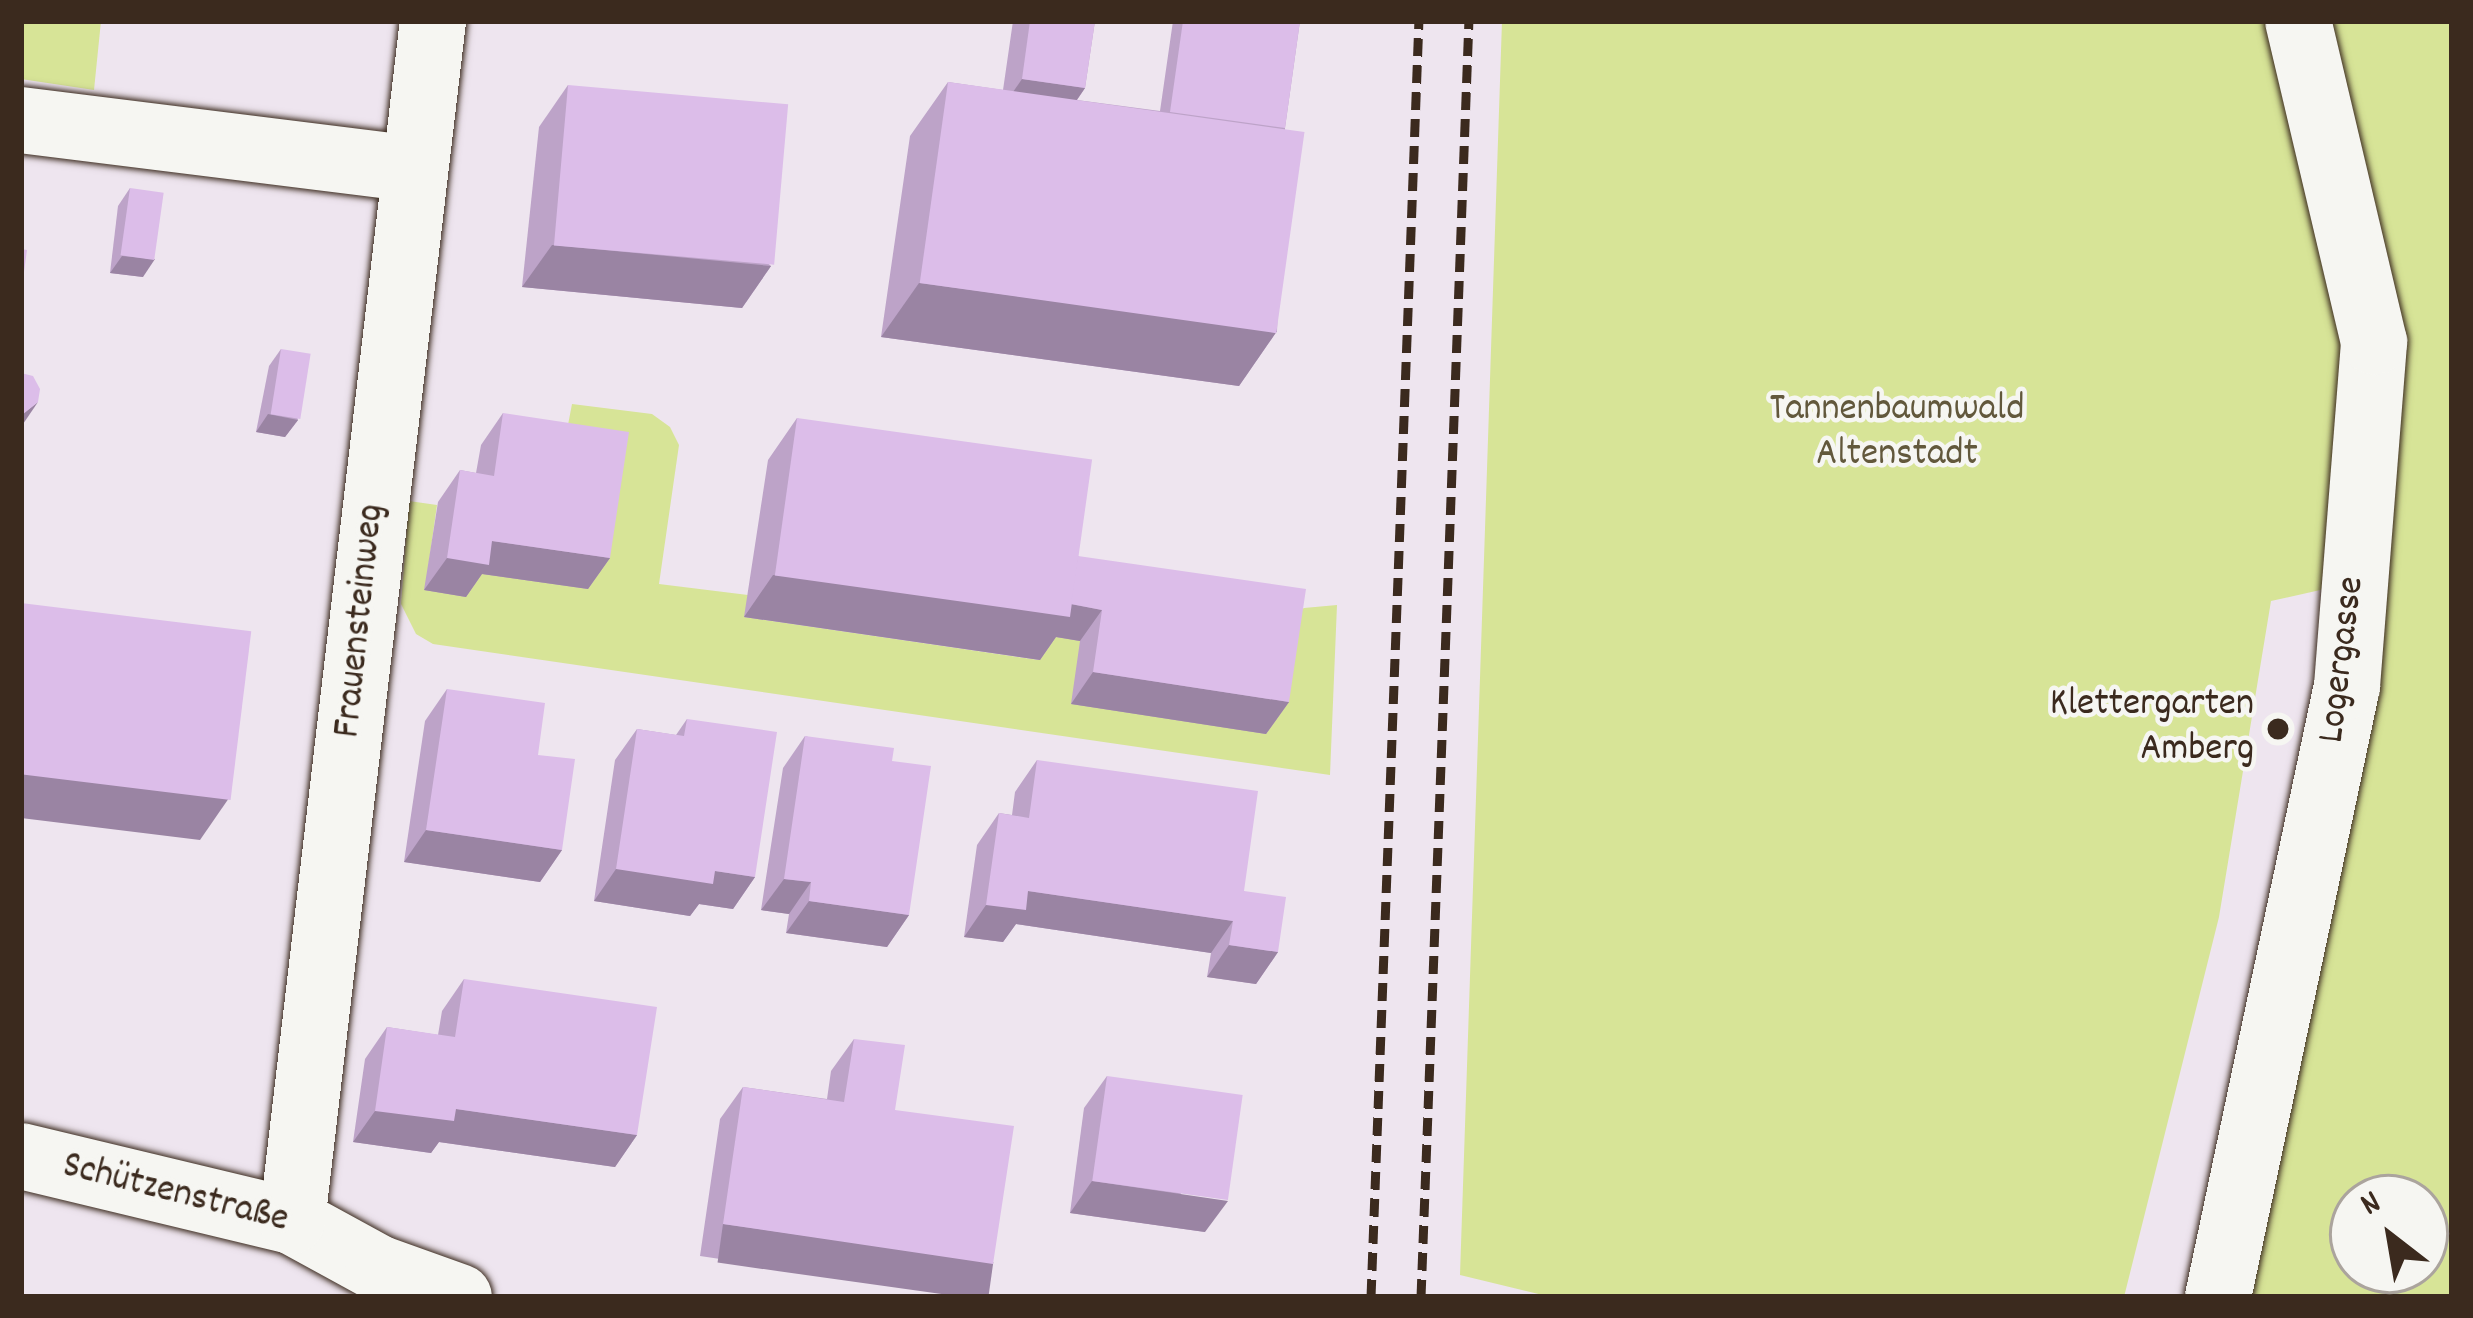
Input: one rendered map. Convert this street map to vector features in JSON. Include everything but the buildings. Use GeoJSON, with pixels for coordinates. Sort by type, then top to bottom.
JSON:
{"type":"FeatureCollection","features":[{"type":"Feature","properties":{"kind":"street","name":"Frauensteinweg"},"geometry":{"type":"LineString","coordinates":[[292,1221],[433,21]]}},
{"type":"Feature","properties":{"kind":"street","name":"Logergasse"},"geometry":{"type":"LineString","coordinates":[[2218,1297],[2348,686],[2374,342],[2298,21]]}},
{"type":"Feature","properties":{"kind":"street"},"geometry":{"type":"LineString","coordinates":[[21,119],[412,169]]}},
{"type":"Feature","properties":{"kind":"street","name":"Schützenstraße"},"geometry":{"type":"LineString","coordinates":[[21,1156],[292,1221],[378,1268],[459,1297]]}},
{"type":"Feature","properties":{"kind":"green space"},"geometry":{"type":"Polygon","coordinates":[[[21,21],[101,21],[94,90],[21,79],[21,21]]]}},
{"type":"Feature","properties":{"kind":"green space","name":"Tannenbaumwald Altenstadt"},"geometry":{"type":"Polygon","coordinates":[[[1502,21],[2274,21],[2345,362],[2338,586],[2271,601],[2219,917],[2124,1297],[1551,1297],[1460,1275],[1502,21]]]}},
{"type":"Feature","properties":{"kind":"green space"},"geometry":{"type":"Polygon","coordinates":[[[2298,21],[2452,21],[2452,1297],[2218,1297],[2374,342],[2298,21]]]}},
{"type":"Feature","properties":{"kind":"green space"},"geometry":{"type":"Polygon","coordinates":[[[572,404],[652,414],[670,427],[679,445],[659,584],[748,595],[745,617],[1039,660],[1043,635],[1283,620],[1304,608],[1337,605],[1330,775],[433,644],[416,634],[401,604],[409,501],[437,505],[425,590],[562,456],[572,404]]]}},
{"type":"Feature","properties":{"kind":"railway"},"geometry":{"type":"LineString","coordinates":[[1371,1297],[1419,21]]}},
{"type":"Feature","properties":{"kind":"railway"},"geometry":{"type":"LineString","coordinates":[[1421,1297],[1469,21]]}},
{"type":"Feature","properties":{"kind":"place","name":"Klettergarten Amberg"},"geometry":{"type":"Point","coordinates":[2278,729]}}]}
